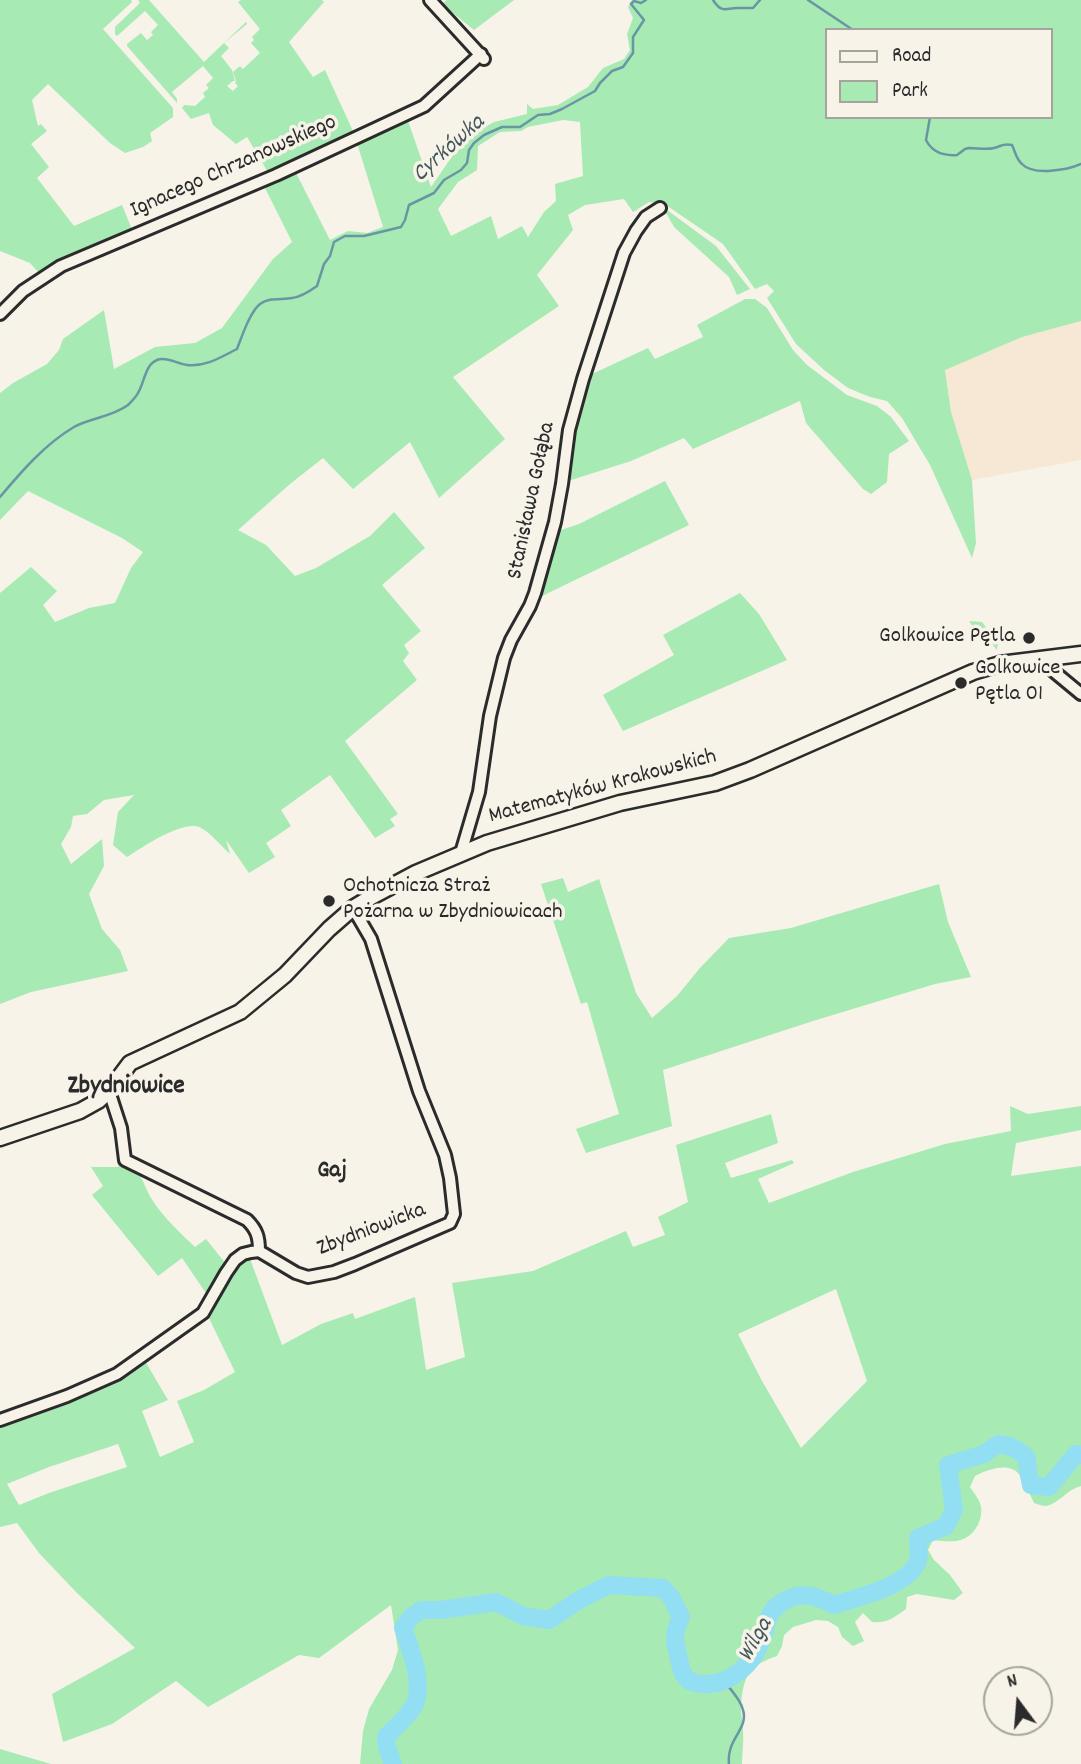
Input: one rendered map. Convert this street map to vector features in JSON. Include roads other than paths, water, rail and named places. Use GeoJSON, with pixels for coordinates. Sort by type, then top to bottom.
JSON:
{"type":"FeatureCollection","features":[{"type":"Feature","properties":{"kind":"street","name":"Ignacego Chrzanowskiego"},"geometry":{"type":"LineString","coordinates":[[0,314],[23,291],[61,266],[276,175],[424,106],[483,57],[430,0]]}},
{"type":"Feature","properties":{"kind":"street","name":"Stanisława Gołąba"},"geometry":{"type":"LineString","coordinates":[[461,853],[479,792],[490,716],[503,658],[530,606],[542,572],[562,484],[569,430],[583,379],[624,253],[646,217],[660,208]]}},
{"type":"Feature","properties":{"kind":"street","name":"Matematyków Krakowskich"},"geometry":{"type":"LineString","coordinates":[[0,1138],[80,1111],[97,1101],[130,1063],[240,1012],[285,975],[353,908],[395,884],[461,853],[620,803],[715,783],[962,676],[1000,664],[1081,654]]}},
{"type":"Feature","properties":{"kind":"street"},"geometry":{"type":"LineString","coordinates":[[1036,660],[1081,694]]}},
{"type":"Feature","properties":{"kind":"street","name":"Zbydniowicka"},"geometry":{"type":"LineString","coordinates":[[259,1251],[308,1277],[334,1272],[355,1264],[450,1223],[454,1214],[445,1155],[419,1092],[371,939],[353,908]]}},
{"type":"Feature","properties":{"kind":"street"},"geometry":{"type":"LineString","coordinates":[[0,1420],[67,1396],[117,1374],[203,1313],[235,1260],[243,1254],[259,1251],[257,1230],[247,1220],[125,1160],[121,1128],[108,1091]]}},
{"type":"Feature","properties":{"kind":"waterway","name":"Cyrkówka"},"geometry":{"type":"LineString","coordinates":[[0,497],[34,459],[63,434],[80,424],[128,405],[135,398],[149,368],[156,361],[164,359],[187,365],[201,364],[237,349],[250,318],[260,304],[299,296],[317,286],[334,242],[345,236],[364,236],[401,227],[409,205],[434,193],[444,180],[461,170],[467,163],[469,150],[484,135],[502,127],[520,127],[538,115],[562,109],[595,91],[612,71],[623,67],[633,53],[633,37],[644,20],[631,4],[634,1],[641,3],[646,0]]}},
{"type":"Feature","properties":{"kind":"waterway"},"geometry":{"type":"LineString","coordinates":[[713,0],[725,9],[753,8],[760,0]]}},
{"type":"Feature","properties":{"kind":"waterway"},"geometry":{"type":"LineString","coordinates":[[808,0],[850,28]]}},
{"type":"Feature","properties":{"kind":"waterway"},"geometry":{"type":"LineString","coordinates":[[930,119],[926,140],[932,148],[943,154],[957,155],[969,148],[988,149],[1009,144],[1020,162],[1034,170],[1060,170],[1081,164]]}},
{"type":"Feature","properties":{"kind":"waterway","name":"Wilga"},"geometry":{"type":"LineString","coordinates":[[393,1764],[386,1737],[415,1704],[418,1686],[415,1666],[403,1628],[411,1617],[421,1610],[441,1610],[496,1602],[523,1616],[549,1620],[579,1600],[609,1585],[663,1588],[681,1617],[675,1637],[683,1674],[696,1683],[716,1683],[734,1675],[750,1661],[760,1644],[771,1613],[785,1600],[806,1595],[834,1605],[881,1590],[904,1578],[919,1559],[918,1538],[946,1526],[954,1510],[948,1465],[984,1454],[998,1444],[1007,1445],[1027,1458],[1031,1485],[1049,1487],[1076,1454],[1081,1455]]}},
{"type":"Feature","properties":{"kind":"waterway"},"geometry":{"type":"LineString","coordinates":[[724,1681],[740,1703],[744,1717],[731,1748],[729,1764]]}},
{"type":"Feature","properties":{"kind":"place","name":"Golkowice Pętla"},"geometry":{"type":"Point","coordinates":[1029,638]}},
{"type":"Feature","properties":{"kind":"place","name":"Golkowice Pętla 01"},"geometry":{"type":"Point","coordinates":[961,683]}},
{"type":"Feature","properties":{"kind":"place","name":"Ochotnicza Straż Pożarna w Zbydniowicach"},"geometry":{"type":"Point","coordinates":[329,901]}},
{"type":"Feature","properties":{"kind":"district","name":"Zbydniowice"},"geometry":{"type":"Point","coordinates":[126,1088]}},
{"type":"Feature","properties":{"kind":"district","name":"Gaj"},"geometry":{"type":"Point","coordinates":[332,1173]}}]}
